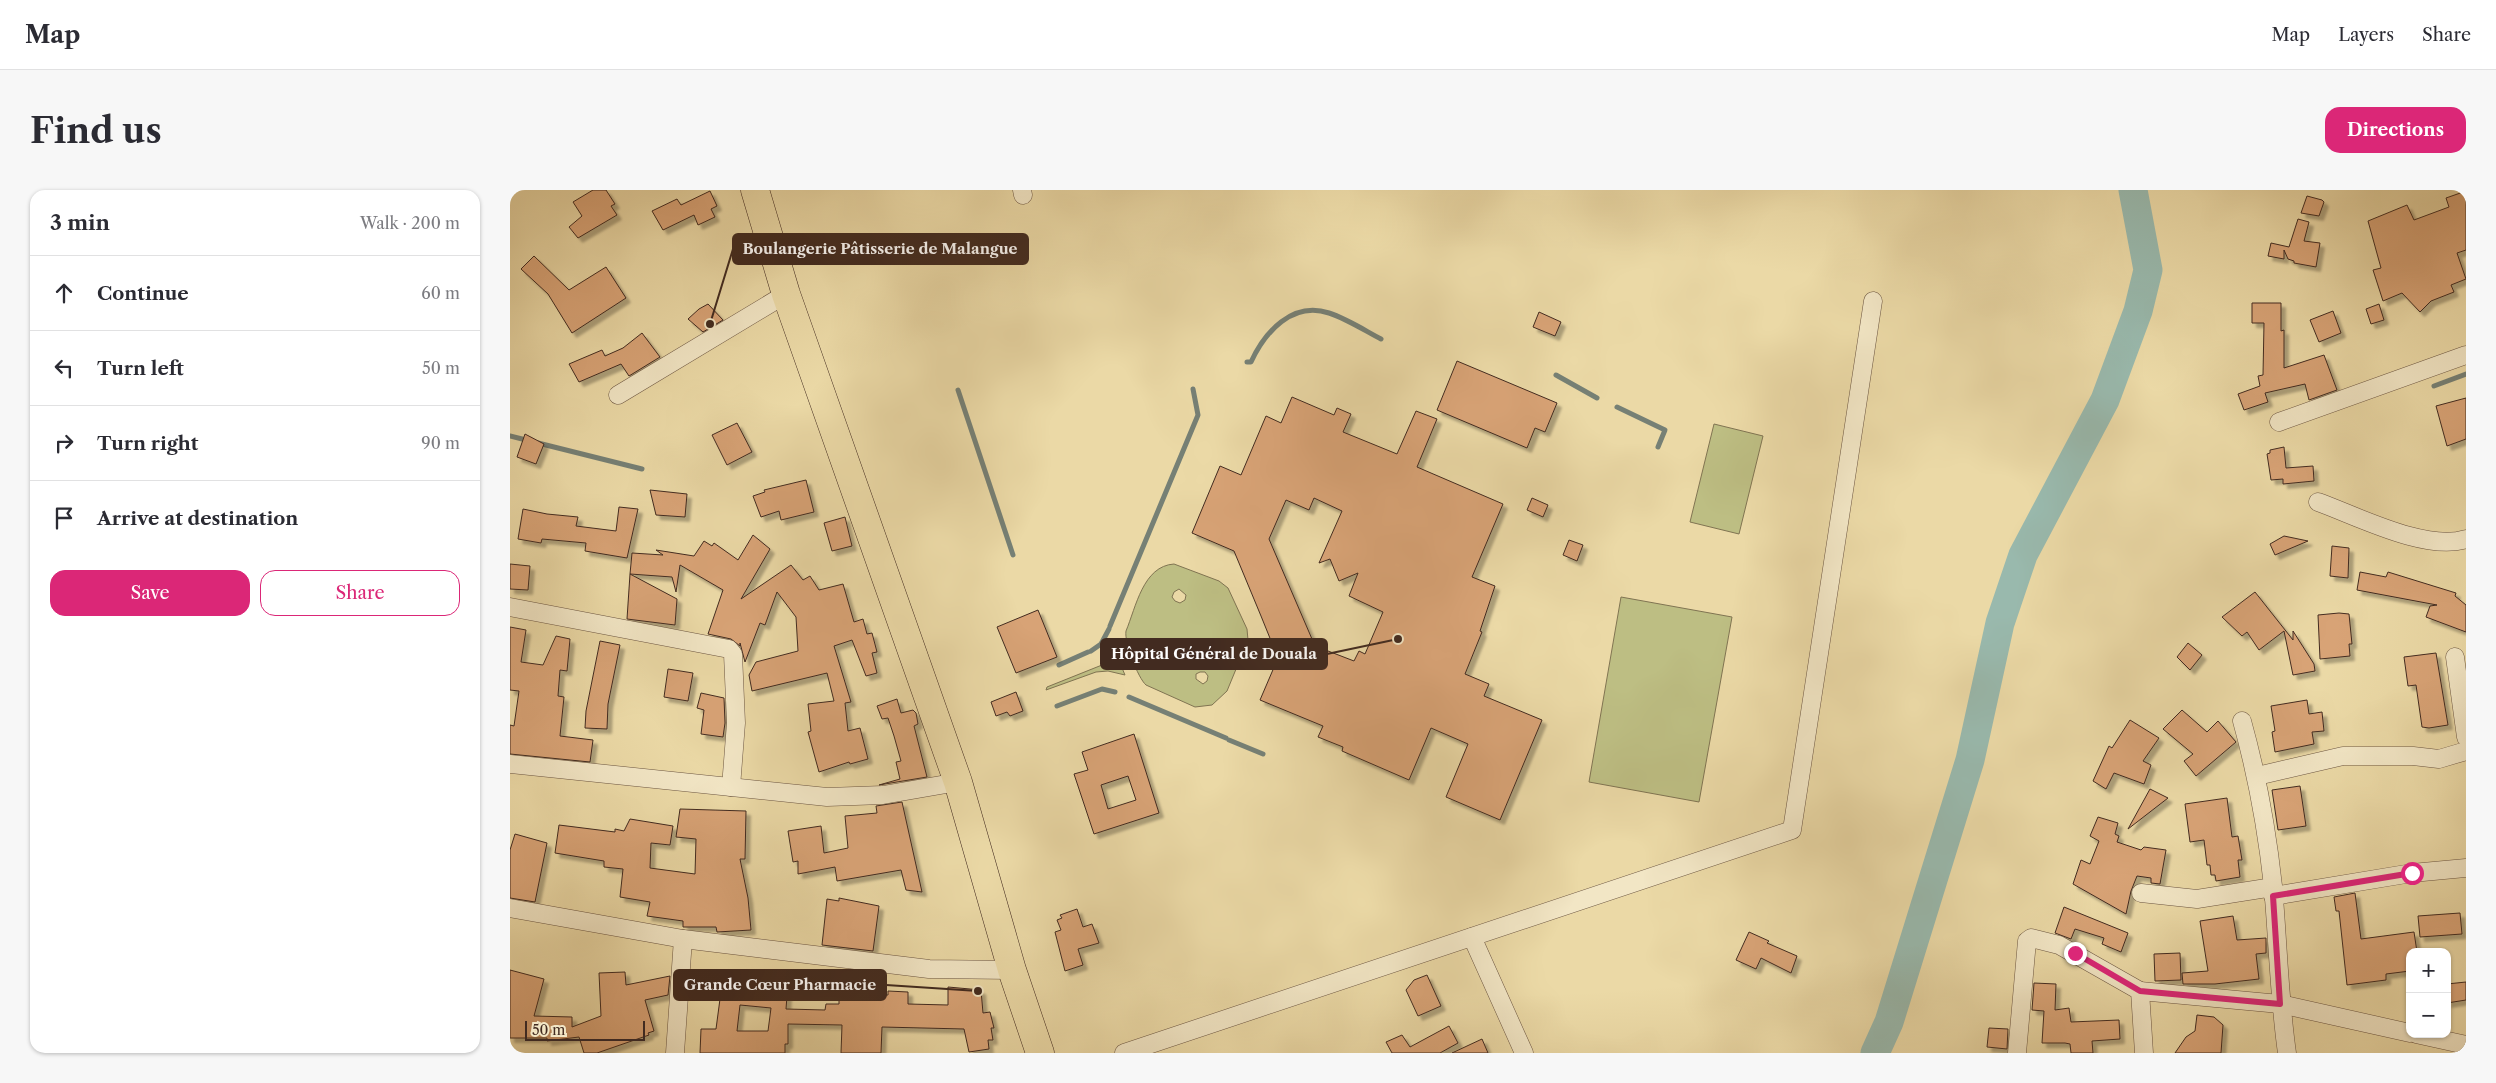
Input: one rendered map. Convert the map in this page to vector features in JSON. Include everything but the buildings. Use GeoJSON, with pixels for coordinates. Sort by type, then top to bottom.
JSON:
{"type":"FeatureCollection","features":[{"type":"Feature","properties":{"kind":"main road"},"geometry":{"type":"LineString","coordinates":[[755,190],[786,294],[958,782],[1012,970],[1040,1053]]}},
{"type":"Feature","properties":{"kind":"street"},"geometry":{"type":"LineString","coordinates":[[618,395],[786,294]]}},
{"type":"Feature","properties":{"kind":"street"},"geometry":{"type":"LineString","coordinates":[[1124,1053],[1792,830],[1873,301]]}},
{"type":"Feature","properties":{"kind":"street"},"geometry":{"type":"LineString","coordinates":[[2279,422],[2466,355]]}},
{"type":"Feature","properties":{"kind":"street"},"geometry":{"type":"LineString","coordinates":[[2318,502],[2423,541],[2444,542],[2466,539]]}},
{"type":"Feature","properties":{"kind":"street"},"geometry":{"type":"LineString","coordinates":[[510,607],[729,649],[733,654],[736,723],[731,787]]}},
{"type":"Feature","properties":{"kind":"street"},"geometry":{"type":"LineString","coordinates":[[2454,657],[2466,737]]}},
{"type":"Feature","properties":{"kind":"street"},"geometry":{"type":"LineString","coordinates":[[2242,722],[2257,776],[2273,891],[2280,1004],[2287,1053]]}},
{"type":"Feature","properties":{"kind":"street"},"geometry":{"type":"LineString","coordinates":[[2257,776],[2343,756],[2413,756],[2438,759],[2466,751]]}},
{"type":"Feature","properties":{"kind":"street"},"geometry":{"type":"LineString","coordinates":[[510,764],[827,797],[861,798],[958,782]]}},
{"type":"Feature","properties":{"kind":"street"},"geometry":{"type":"LineString","coordinates":[[2141,893],[2197,899],[2466,868]]}},
{"type":"Feature","properties":{"kind":"street"},"geometry":{"type":"LineString","coordinates":[[510,908],[683,939],[929,969],[1012,970]]}},
{"type":"Feature","properties":{"kind":"street"},"geometry":{"type":"LineString","coordinates":[[1472,937],[1524,1053]]}},
{"type":"Feature","properties":{"kind":"street"},"geometry":{"type":"LineString","coordinates":[[675,1053],[683,939]]}},
{"type":"Feature","properties":{"kind":"street"},"geometry":{"type":"LineString","coordinates":[[2017,1053],[2028,939],[2060,945],[2140,991],[2280,1004],[2406,1032]]}},
{"type":"Feature","properties":{"kind":"street"},"geometry":{"type":"LineString","coordinates":[[2140,991],[2144,1053]]}},
{"type":"Feature","properties":{"kind":"street"},"geometry":{"type":"LineString","coordinates":[[2434,1038],[2466,1045]]}},
{"type":"Feature","properties":{"kind":"green space"},"geometry":{"type":"Polygon","coordinates":[[[1714,424],[1763,436],[1739,534],[1690,522],[1714,424]]]}},
{"type":"Feature","properties":{"kind":"green space"},"geometry":{"type":"Polygon","coordinates":[[[1174,564],[1219,581],[1228,588],[1247,629],[1248,640],[1227,691],[1212,705],[1195,707],[1146,685],[1132,660],[1126,631],[1142,589],[1155,572],[1163,566],[1174,564]],[[1179,589],[1174,592],[1172,597],[1180,603],[1185,600],[1186,595],[1179,589]],[[1205,672],[1196,674],[1196,679],[1203,684],[1207,681],[1208,676],[1205,672]]]}},
{"type":"Feature","properties":{"kind":"green space"},"geometry":{"type":"Polygon","coordinates":[[[1621,597],[1732,617],[1699,802],[1589,782],[1621,597]]]}},
{"type":"Feature","properties":{"kind":"green space"},"geometry":{"type":"Polygon","coordinates":[[[1116,654],[1125,675],[1108,671],[1096,672],[1046,690],[1047,687],[1102,665],[1116,654]]]}},
{"type":"Feature","properties":{"kind":"waterway"},"geometry":{"type":"LineString","coordinates":[[1875,1053],[1889,1022],[1970,760],[2000,623],[2023,555],[2105,400],[2138,311],[2148,270],[2133,190]]}},
{"type":"Feature","properties":{"kind":"waterway"},"geometry":{"type":"LineString","coordinates":[[1247,362],[1251,362],[1272,330],[1292,315],[1303,311],[1316,310],[1329,313],[1349,321],[1381,339]]}},
{"type":"Feature","properties":{"kind":"waterway"},"geometry":{"type":"LineString","coordinates":[[2434,386],[2466,374]]}},
{"type":"Feature","properties":{"kind":"waterway"},"geometry":{"type":"LineString","coordinates":[[1556,375],[1597,398]]}},
{"type":"Feature","properties":{"kind":"waterway"},"geometry":{"type":"LineString","coordinates":[[1110,626],[1198,415],[1193,389]]}},
{"type":"Feature","properties":{"kind":"waterway"},"geometry":{"type":"LineString","coordinates":[[958,390],[1013,555]]}},
{"type":"Feature","properties":{"kind":"waterway"},"geometry":{"type":"LineString","coordinates":[[1617,407],[1665,430],[1658,447]]}},
{"type":"Feature","properties":{"kind":"waterway"},"geometry":{"type":"LineString","coordinates":[[510,436],[530,441]]}},
{"type":"Feature","properties":{"kind":"waterway"},"geometry":{"type":"LineString","coordinates":[[538,443],[642,469]]}},
{"type":"Feature","properties":{"kind":"waterway"},"geometry":{"type":"LineString","coordinates":[[1091,651],[1101,644],[1109,629]]}},
{"type":"Feature","properties":{"kind":"waterway"},"geometry":{"type":"LineString","coordinates":[[1059,665],[1088,652]]}},
{"type":"Feature","properties":{"kind":"waterway"},"geometry":{"type":"LineString","coordinates":[[1057,706],[1102,689],[1115,692]]}},
{"type":"Feature","properties":{"kind":"waterway"},"geometry":{"type":"LineString","coordinates":[[1129,697],[1226,738]]}},
{"type":"Feature","properties":{"kind":"waterway"},"geometry":{"type":"LineString","coordinates":[[1229,740],[1263,754]]}},
{"type":"Feature","properties":{"kind":"place","name":"Boulangerie Pâtisserie de Malangue"},"geometry":{"type":"Point","coordinates":[710,324]}},
{"type":"Feature","properties":{"kind":"place","name":"Hôpital Général de Douala"},"geometry":{"type":"Point","coordinates":[1398,639]}},
{"type":"Feature","properties":{"kind":"place","name":"Grande Cœur Pharmacie"},"geometry":{"type":"Point","coordinates":[978,991]}},
{"type":"Feature","properties":{"kind":"route"},"geometry":{"type":"LineString","coordinates":[[2075,953],[2140,991],[2280,1004],[2273,896],[2412,873]]}}]}
